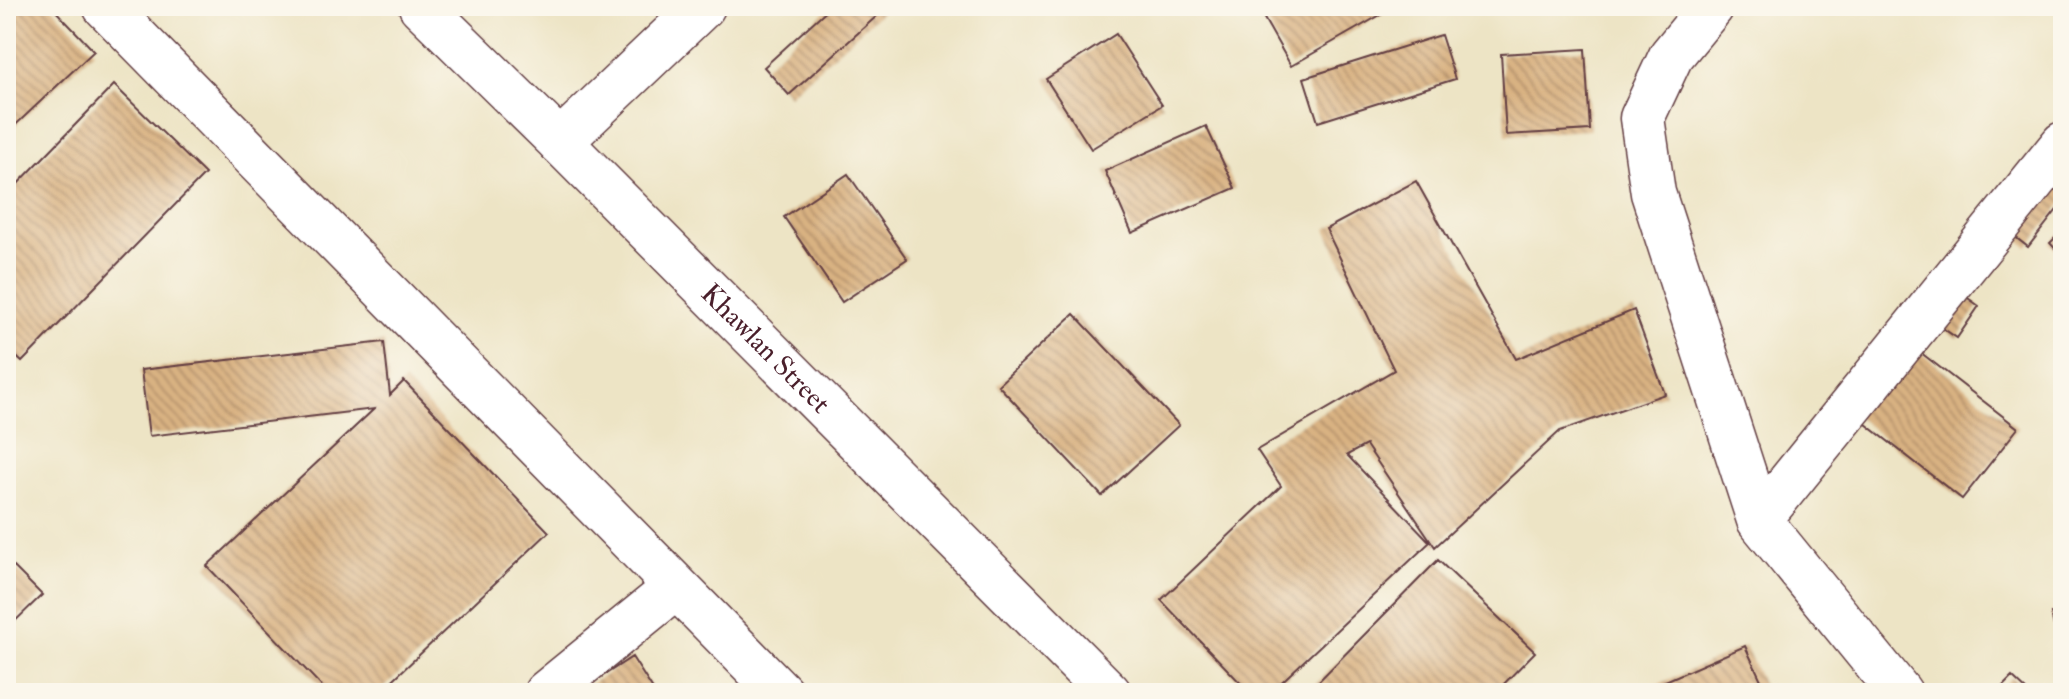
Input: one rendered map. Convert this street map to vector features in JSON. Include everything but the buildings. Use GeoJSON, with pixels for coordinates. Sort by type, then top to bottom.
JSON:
{"type":"FeatureCollection","features":[{"type":"Feature","properties":{"kind":"main road"},"geometry":{"type":"LineString","coordinates":[[105,6],[781,693]]}},
{"type":"Feature","properties":{"kind":"main road","name":"Khawlan Street"},"geometry":{"type":"LineString","coordinates":[[421,6],[1109,693]]}},
{"type":"Feature","properties":{"kind":"main road"},"geometry":{"type":"LineString","coordinates":[[560,142],[703,6]]}},
{"type":"Feature","properties":{"kind":"main road"},"geometry":{"type":"LineString","coordinates":[[1712,6],[1671,56],[1642,118],[1653,193],[1759,520],[1900,693]]}},
{"type":"Feature","properties":{"kind":"main road"},"geometry":{"type":"LineString","coordinates":[[1759,520],[2063,144]]}},
{"type":"Feature","properties":{"kind":"main road"},"geometry":{"type":"LineString","coordinates":[[546,693],[675,588]]}}]}
